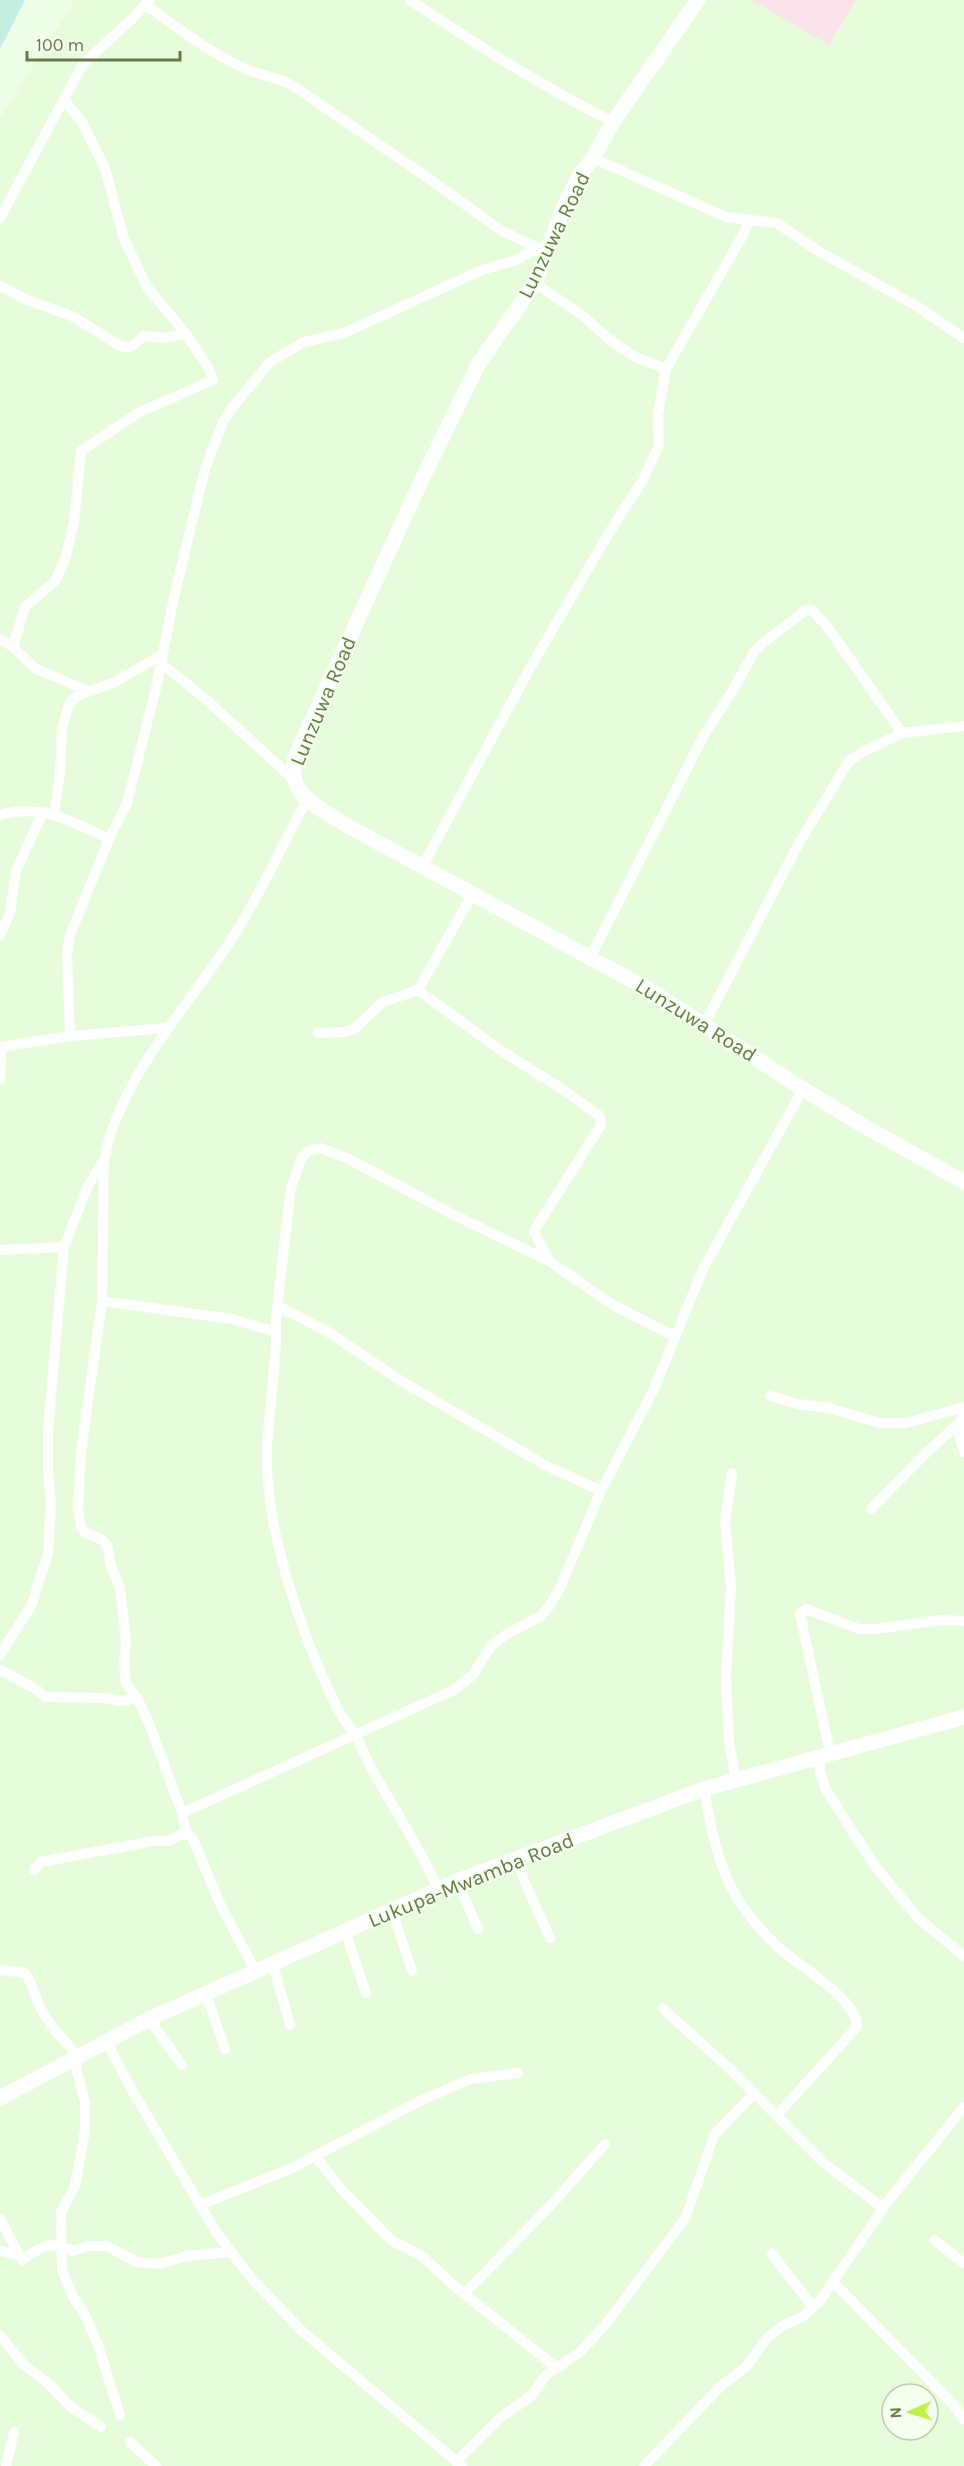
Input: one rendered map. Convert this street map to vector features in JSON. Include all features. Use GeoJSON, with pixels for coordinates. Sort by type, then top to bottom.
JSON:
{"type":"FeatureCollection","features":[{"type":"Feature","properties":{"kind":"street"},"geometry":{"type":"LineString","coordinates":[[410,0],[511,66],[576,104],[613,122]]}},
{"type":"Feature","properties":{"kind":"street","name":"Lunzuwa Road"},"geometry":{"type":"LineString","coordinates":[[698,0],[613,122],[593,158],[579,176],[543,247],[535,283],[479,363],[423,477],[296,755],[292,767],[293,779],[298,790],[307,800],[346,825],[654,992],[803,1089],[964,1182]]}},
{"type":"Feature","properties":{"kind":"street"},"geometry":{"type":"LineString","coordinates":[[0,218],[83,64],[148,3],[209,48],[247,69],[274,76],[295,87],[502,231],[543,247]]}},
{"type":"Feature","properties":{"kind":"street"},"geometry":{"type":"LineString","coordinates":[[13,647],[25,607],[55,581],[65,560],[74,522],[81,451],[138,413],[213,380],[209,369],[186,334],[147,287],[123,237],[105,168],[82,122],[65,100]]}},
{"type":"Feature","properties":{"kind":"street"},"geometry":{"type":"LineString","coordinates":[[593,158],[657,185],[711,212],[777,223],[815,249],[918,308],[964,338]]}},
{"type":"Feature","properties":{"kind":"street"},"geometry":{"type":"LineString","coordinates":[[422,867],[530,668],[642,481],[659,446],[658,414],[666,369],[744,233],[749,220]]}},
{"type":"Feature","properties":{"kind":"street"},"geometry":{"type":"LineString","coordinates":[[70,1036],[67,955],[70,935],[109,839],[127,803],[162,658],[184,552],[205,469],[223,422],[270,362],[304,342],[344,333],[482,270],[516,260],[543,247]]}},
{"type":"Feature","properties":{"kind":"street"},"geometry":{"type":"LineString","coordinates":[[535,283],[583,316],[610,340],[635,357],[666,369]]}},
{"type":"Feature","properties":{"kind":"street"},"geometry":{"type":"LineString","coordinates":[[0,286],[27,300],[72,316],[122,347],[131,347],[144,336],[163,338],[186,334]]}},
{"type":"Feature","properties":{"kind":"street"},"geometry":{"type":"LineString","coordinates":[[591,957],[704,735],[734,690],[754,652],[806,610],[812,610],[826,625],[902,733]]}},
{"type":"Feature","properties":{"kind":"street"},"geometry":{"type":"LineString","coordinates":[[0,639],[13,647],[31,666],[89,690]]}},
{"type":"Feature","properties":{"kind":"street"},"geometry":{"type":"LineString","coordinates":[[54,814],[60,774],[62,729],[69,704],[89,690],[116,682],[162,658]]}},
{"type":"Feature","properties":{"kind":"street"},"geometry":{"type":"LineString","coordinates":[[162,658],[293,779]]}},
{"type":"Feature","properties":{"kind":"street"},"geometry":{"type":"LineString","coordinates":[[704,1025],[799,843],[849,762],[863,752],[902,733],[964,726]]}},
{"type":"Feature","properties":{"kind":"street"},"geometry":{"type":"LineString","coordinates":[[256,1972],[221,1906],[193,1839],[186,1832],[182,1813],[149,1723],[137,1698],[126,1683],[124,1661],[126,1641],[120,1588],[111,1566],[107,1545],[101,1539],[86,1533],[81,1527],[78,1509],[81,1452],[102,1301],[104,1160],[115,1119],[131,1086],[166,1028],[209,973],[245,917],[307,800]]}},
{"type":"Feature","properties":{"kind":"street"},"geometry":{"type":"LineString","coordinates":[[0,815],[13,811],[54,814],[109,839]]}},
{"type":"Feature","properties":{"kind":"street"},"geometry":{"type":"LineString","coordinates":[[0,935],[10,913],[20,859],[43,812]]}},
{"type":"Feature","properties":{"kind":"street"},"geometry":{"type":"LineString","coordinates":[[318,1033],[345,1032],[354,1029],[383,1002],[418,990],[472,895]]}},
{"type":"Feature","properties":{"kind":"street"},"geometry":{"type":"LineString","coordinates":[[418,990],[500,1050],[567,1092],[600,1116],[601,1125],[534,1231],[549,1261]]}},
{"type":"Feature","properties":{"kind":"street"},"geometry":{"type":"LineString","coordinates":[[0,1080],[1,1047],[70,1036],[166,1028]]}},
{"type":"Feature","properties":{"kind":"street"},"geometry":{"type":"LineString","coordinates":[[182,1813],[356,1736],[463,1684],[473,1675],[491,1646],[507,1634],[541,1616],[560,1587],[601,1491],[654,1389],[703,1269],[803,1089]]}},
{"type":"Feature","properties":{"kind":"street"},"geometry":{"type":"LineString","coordinates":[[438,1889],[423,1856],[373,1771],[356,1736],[339,1712],[316,1660],[287,1575],[275,1531],[266,1472],[284,1238],[295,1172],[302,1157],[308,1151],[320,1148],[349,1159],[450,1213],[549,1261],[614,1305],[674,1336]]}},
{"type":"Feature","properties":{"kind":"street"},"geometry":{"type":"LineString","coordinates":[[0,1655],[32,1604],[48,1554],[51,1502],[48,1430],[64,1247],[87,1188],[104,1160]]}},
{"type":"Feature","properties":{"kind":"street"},"geometry":{"type":"LineString","coordinates":[[0,1250],[64,1247]]}},
{"type":"Feature","properties":{"kind":"street"},"geometry":{"type":"LineString","coordinates":[[102,1301],[232,1319],[276,1332]]}},
{"type":"Feature","properties":{"kind":"street"},"geometry":{"type":"LineString","coordinates":[[278,1306],[330,1333],[398,1378],[545,1465],[601,1491]]}},
{"type":"Feature","properties":{"kind":"street"},"geometry":{"type":"LineString","coordinates":[[770,1396],[798,1404],[829,1408],[879,1423],[906,1423],[964,1407]]}},
{"type":"Feature","properties":{"kind":"street"},"geometry":{"type":"LineString","coordinates":[[871,1509],[958,1424],[964,1413]]}},
{"type":"Feature","properties":{"kind":"street"},"geometry":{"type":"LineString","coordinates":[[958,1424],[959,1438],[964,1452]]}},
{"type":"Feature","properties":{"kind":"street"},"geometry":{"type":"LineString","coordinates":[[732,1473],[725,1522],[731,1586],[726,1678],[729,1742],[736,1780]]}},
{"type":"Feature","properties":{"kind":"street"},"geometry":{"type":"LineString","coordinates":[[964,1621],[941,1620],[876,1629],[859,1629],[806,1609],[801,1612],[825,1755],[820,1772],[826,1790],[875,1866],[918,1918],[964,1956]]}},
{"type":"Feature","properties":{"kind":"street"},"geometry":{"type":"LineString","coordinates":[[0,1670],[36,1689],[45,1697],[104,1698],[122,1701],[137,1698]]}},
{"type":"Feature","properties":{"kind":"street","name":"Lukupa-Mwamba Road"},"geometry":{"type":"LineString","coordinates":[[0,2098],[77,2055],[149,2019],[457,1881],[704,1789],[964,1717]]}},
{"type":"Feature","properties":{"kind":"street"},"geometry":{"type":"LineString","coordinates":[[704,1789],[715,1848],[731,1891],[760,1929],[780,1949],[848,2005],[857,2020],[857,2027],[777,2115]]}},
{"type":"Feature","properties":{"kind":"street"},"geometry":{"type":"LineString","coordinates":[[34,1870],[41,1862],[170,1841],[186,1832]]}},
{"type":"Feature","properties":{"kind":"street"},"geometry":{"type":"LineString","coordinates":[[517,1859],[550,1938]]}},
{"type":"Feature","properties":{"kind":"street"},"geometry":{"type":"LineString","coordinates":[[457,1881],[478,1929]]}},
{"type":"Feature","properties":{"kind":"street"},"geometry":{"type":"LineString","coordinates":[[392,1911],[412,1971]]}},
{"type":"Feature","properties":{"kind":"street"},"geometry":{"type":"LineString","coordinates":[[345,1931],[366,1993]]}},
{"type":"Feature","properties":{"kind":"street"},"geometry":{"type":"LineString","coordinates":[[273,1964],[290,2025]]}},
{"type":"Feature","properties":{"kind":"street"},"geometry":{"type":"LineString","coordinates":[[0,1970],[26,1973],[32,1982],[40,2008],[77,2055],[76,2069],[85,2102],[86,2131],[75,2186],[62,2212],[62,2270],[73,2297],[84,2313],[98,2344],[120,2415]]}},
{"type":"Feature","properties":{"kind":"street"},"geometry":{"type":"LineString","coordinates":[[206,1994],[225,2049]]}},
{"type":"Feature","properties":{"kind":"street"},"geometry":{"type":"LineString","coordinates":[[662,2008],[730,2069],[825,2164],[883,2208]]}},
{"type":"Feature","properties":{"kind":"street"},"geometry":{"type":"LineString","coordinates":[[149,2019],[182,2066]]}},
{"type":"Feature","properties":{"kind":"street"},"geometry":{"type":"LineString","coordinates":[[106,2041],[132,2090],[200,2205],[251,2278],[302,2331],[459,2464],[500,2418],[531,2396],[547,2374],[581,2351],[605,2325],[686,2217],[714,2135],[754,2094]]}},
{"type":"Feature","properties":{"kind":"street"},"geometry":{"type":"LineString","coordinates":[[200,2205],[290,2169],[422,2100],[471,2079],[518,2073]]}},
{"type":"Feature","properties":{"kind":"street"},"geometry":{"type":"LineString","coordinates":[[644,2466],[721,2386],[747,2366],[767,2338],[784,2325],[802,2317],[813,2307],[833,2282],[883,2208],[964,2107]]}},
{"type":"Feature","properties":{"kind":"street"},"geometry":{"type":"LineString","coordinates":[[464,2294],[552,2204],[605,2144]]}},
{"type":"Feature","properties":{"kind":"street"},"geometry":{"type":"LineString","coordinates":[[315,2156],[374,2224],[391,2240],[423,2257],[464,2294],[557,2368]]}},
{"type":"Feature","properties":{"kind":"street"},"geometry":{"type":"LineString","coordinates":[[0,2219],[22,2260],[40,2247],[61,2245],[72,2252],[88,2246],[106,2246],[137,2262],[160,2264],[188,2256],[231,2252]]}},
{"type":"Feature","properties":{"kind":"street"},"geometry":{"type":"LineString","coordinates":[[934,2240],[964,2263]]}},
{"type":"Feature","properties":{"kind":"street"},"geometry":{"type":"LineString","coordinates":[[0,2251],[19,2255]]}},
{"type":"Feature","properties":{"kind":"street"},"geometry":{"type":"LineString","coordinates":[[772,2253],[813,2307]]}},
{"type":"Feature","properties":{"kind":"street"},"geometry":{"type":"LineString","coordinates":[[833,2282],[953,2404],[964,2419]]}},
{"type":"Feature","properties":{"kind":"street"},"geometry":{"type":"LineString","coordinates":[[0,2335],[23,2364],[49,2384],[71,2407],[101,2427]]}},
{"type":"Feature","properties":{"kind":"street"},"geometry":{"type":"LineString","coordinates":[[6,2466],[14,2432]]}},
{"type":"Feature","properties":{"kind":"street"},"geometry":{"type":"LineString","coordinates":[[130,2442],[156,2466]]}},
{"type":"Feature","properties":{"kind":"shaded area"},"geometry":{"type":"Polygon","coordinates":[[[0,0],[25,0],[0,49],[0,0]]]}},
{"type":"Feature","properties":{"kind":"shaded area"},"geometry":{"type":"Polygon","coordinates":[[[75,0],[964,0],[964,2466],[0,2466],[0,118],[75,0]]]}},
{"type":"Feature","properties":{"kind":"shaded area"},"geometry":{"type":"Polygon","coordinates":[[[751,0],[856,0],[829,45],[751,0]]]}}]}
